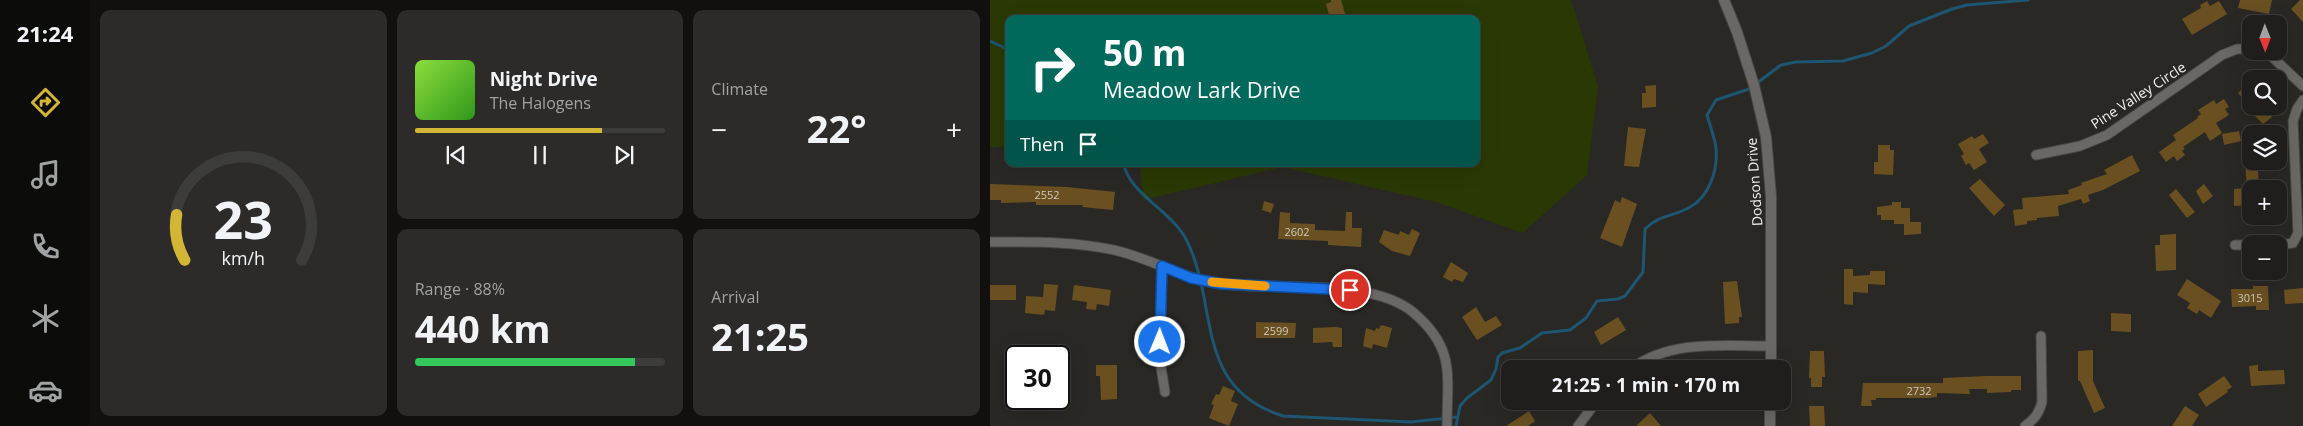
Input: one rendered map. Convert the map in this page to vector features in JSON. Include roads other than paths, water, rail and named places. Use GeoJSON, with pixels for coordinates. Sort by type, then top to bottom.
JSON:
{"type":"FeatureCollection","features":[{"type":"Feature","properties":{"kind":"street","name":"Dodson Drive"},"geometry":{"type":"LineString","coordinates":[[1724,0],[1737,32],[1754,85],[1766,137],[1771,196],[1771,360]]}},
{"type":"Feature","properties":{"kind":"street","name":"Pine Valley Circle"},"geometry":{"type":"LineString","coordinates":[[2036,155],[2080,146],[2107,135],[2222,55],[2236,49],[2242,49]]}},
{"type":"Feature","properties":{"kind":"street"},"geometry":{"type":"LineString","coordinates":[[2275,60],[2303,86]]}},
{"type":"Feature","properties":{"kind":"street"},"geometry":{"type":"LineString","coordinates":[[2287,244],[2293,243],[2298,233],[2293,121],[2297,109],[2303,100]]}},
{"type":"Feature","properties":{"kind":"street"},"geometry":{"type":"LineString","coordinates":[[990,242],[1067,242],[1116,250],[1191,278],[1222,284],[1368,291],[1392,299],[1413,312],[1434,334],[1443,349],[1447,360],[1447,426]]}},
{"type":"Feature","properties":{"kind":"street"},"geometry":{"type":"LineString","coordinates":[[2235,245],[2242,245]]}},
{"type":"Feature","properties":{"kind":"street"},"geometry":{"type":"LineString","coordinates":[[1162,266],[1160,362],[1165,392]]}},
{"type":"Feature","properties":{"kind":"street"},"geometry":{"type":"LineString","coordinates":[[2026,426],[2033,421],[2040,411],[2042,402],[2041,336]]}},
{"type":"Feature","properties":{"kind":"street"},"geometry":{"type":"LineString","coordinates":[[1650,360],[1674,349],[1707,346],[1771,346]]}},
{"type":"Feature","properties":{"kind":"street"},"geometry":{"type":"LineString","coordinates":[[1578,426],[1590,410]]}},
{"type":"Feature","properties":{"kind":"street"},"geometry":{"type":"LineString","coordinates":[[1770,410],[1770,426]]}},
{"type":"Feature","properties":{"kind":"waterway"},"geometry":{"type":"LineString","coordinates":[[1456,426],[1460,406],[1467,398],[1491,380],[1496,369],[1498,357],[1502,353],[1520,348],[1542,333],[1570,330],[1586,318],[1597,301],[1618,299],[1625,296],[1643,272],[1645,229],[1656,221],[1684,210],[1697,202],[1711,182],[1714,174],[1716,149],[1707,115],[1716,100],[1749,89],[1781,65],[1796,62],[1843,61],[1872,53],[1886,46],[1909,26],[1952,9],[1967,5],[2028,0]]}},
{"type":"Feature","properties":{"kind":"waterway"},"geometry":{"type":"LineString","coordinates":[[990,41],[1005,48]]}},
{"type":"Feature","properties":{"kind":"waterway"},"geometry":{"type":"LineString","coordinates":[[1125,167],[1133,184],[1171,219],[1186,239],[1196,265],[1213,342],[1221,365],[1234,386],[1254,403],[1283,416],[1411,422],[1457,417]]}}]}
